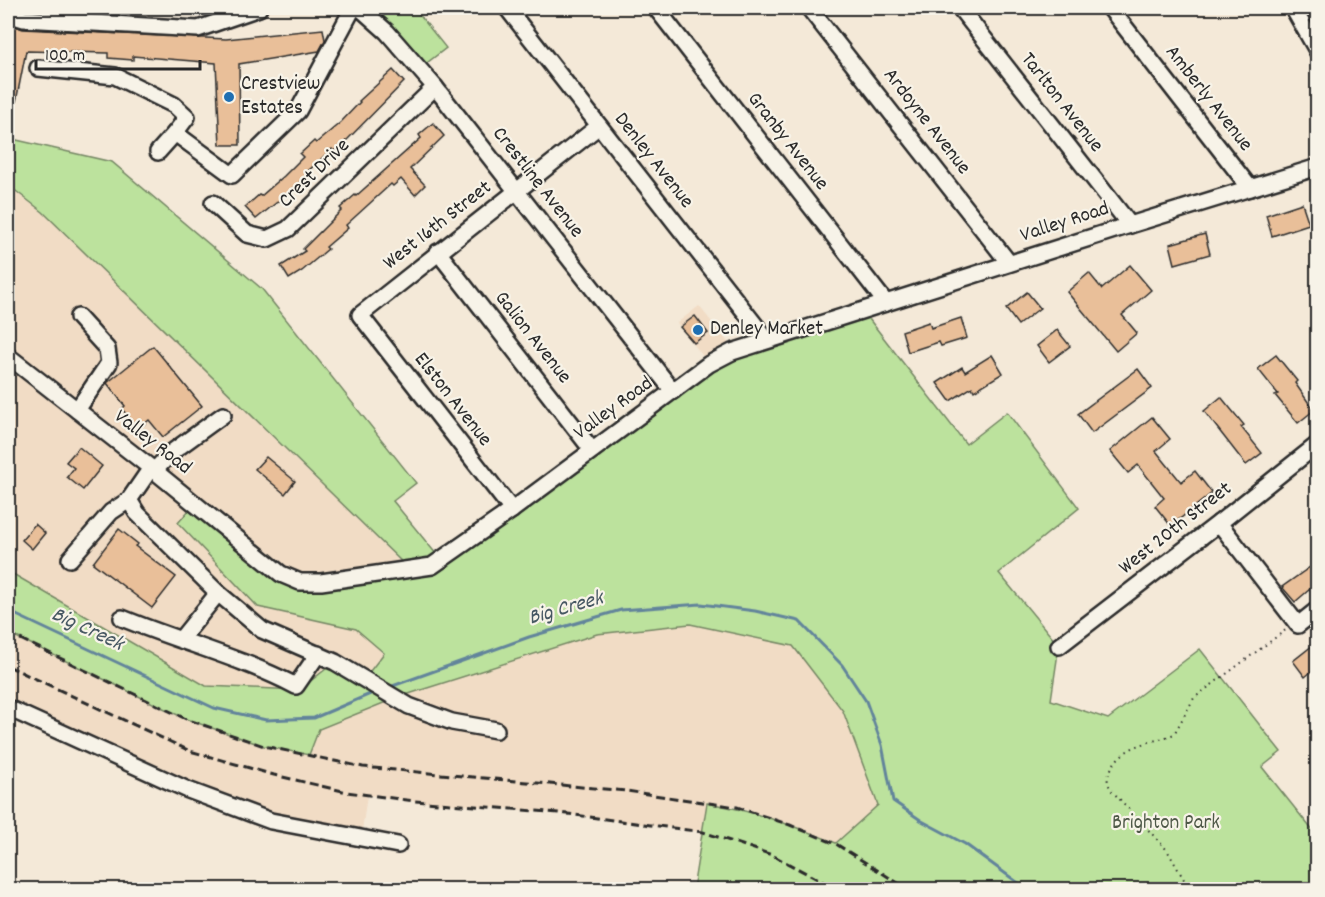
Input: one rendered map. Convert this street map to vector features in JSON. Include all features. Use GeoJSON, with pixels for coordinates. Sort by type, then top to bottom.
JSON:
{"type":"FeatureCollection","features":[{"type":"Feature","properties":{"kind":"street"},"geometry":{"type":"LineString","coordinates":[[8,14],[24,19],[198,29],[259,8]]}},
{"type":"Feature","properties":{"kind":"street"},"geometry":{"type":"LineString","coordinates":[[175,133],[232,175],[298,111],[353,8]]}},
{"type":"Feature","properties":{"kind":"street","name":"Crestline Avenue"},"geometry":{"type":"LineString","coordinates":[[360,8],[387,32],[435,87],[673,391]]}},
{"type":"Feature","properties":{"kind":"street","name":"Denley Avenue"},"geometry":{"type":"LineString","coordinates":[[507,8],[767,339]]}},
{"type":"Feature","properties":{"kind":"street","name":"Granby Avenue"},"geometry":{"type":"LineString","coordinates":[[656,8],[886,303]]}},
{"type":"Feature","properties":{"kind":"street","name":"Ardoyne Avenue"},"geometry":{"type":"LineString","coordinates":[[810,8],[1009,263]]}},
{"type":"Feature","properties":{"kind":"street","name":"Tarlton Avenue"},"geometry":{"type":"LineString","coordinates":[[960,8],[1130,225]]}},
{"type":"Feature","properties":{"kind":"street","name":"Amberly Avenue"},"geometry":{"type":"LineString","coordinates":[[1110,8],[1250,188]]}},
{"type":"Feature","properties":{"kind":"street"},"geometry":{"type":"LineString","coordinates":[[1293,8],[1317,52]]}},
{"type":"Feature","properties":{"kind":"street"},"geometry":{"type":"LineString","coordinates":[[38,68],[115,76],[174,105],[187,117],[158,152]]}},
{"type":"Feature","properties":{"kind":"street","name":"Crest Drive"},"geometry":{"type":"LineString","coordinates":[[213,203],[247,234],[267,238],[288,229],[435,87]]}},
{"type":"Feature","properties":{"kind":"street","name":"West 16th Street"},"geometry":{"type":"LineString","coordinates":[[360,315],[599,126]]}},
{"type":"Feature","properties":{"kind":"street","name":"Valley Road"},"geometry":{"type":"LineString","coordinates":[[8,356],[153,469],[281,574],[300,582],[321,582],[432,566],[512,510],[712,362],[732,352],[767,339],[1317,167]]}},
{"type":"Feature","properties":{"kind":"street","name":"Galion Avenue"},"geometry":{"type":"LineString","coordinates":[[438,252],[592,450]]}},
{"type":"Feature","properties":{"kind":"street","name":"Elston Avenue"},"geometry":{"type":"LineString","coordinates":[[360,315],[512,510]]}},
{"type":"Feature","properties":{"kind":"street"},"geometry":{"type":"LineString","coordinates":[[77,410],[109,363],[107,349],[78,317]]}},
{"type":"Feature","properties":{"kind":"street"},"geometry":{"type":"LineString","coordinates":[[70,559],[111,512],[129,500],[153,469],[172,452],[223,415]]}},
{"type":"Feature","properties":{"kind":"street","name":"West 20th Street"},"geometry":{"type":"LineString","coordinates":[[1059,646],[1220,523],[1317,444]]}},
{"type":"Feature","properties":{"kind":"street"},"geometry":{"type":"LineString","coordinates":[[129,500],[137,513],[218,593],[262,630],[318,654],[410,706],[452,722],[496,730]]}},
{"type":"Feature","properties":{"kind":"street"},"geometry":{"type":"LineString","coordinates":[[1220,523],[1298,624],[1317,609]]}},
{"type":"Feature","properties":{"kind":"street"},"geometry":{"type":"LineString","coordinates":[[181,639],[218,593]]}},
{"type":"Feature","properties":{"kind":"street"},"geometry":{"type":"LineString","coordinates":[[122,618],[161,634],[219,652],[296,686],[318,654]]}},
{"type":"Feature","properties":{"kind":"street"},"geometry":{"type":"LineString","coordinates":[[8,708],[188,790],[271,821],[398,845]]}},
{"type":"Feature","properties":{"kind":"path"},"geometry":{"type":"LineString","coordinates":[[1190,890],[1167,850],[1111,790],[1107,782],[1108,774],[1125,751],[1174,734],[1194,698],[1298,624]]}},
{"type":"Feature","properties":{"kind":"path"},"geometry":{"type":"LineString","coordinates":[[1204,890],[1243,884],[1257,890]]}},
{"type":"Feature","properties":{"kind":"shaded area"},"geometry":{"type":"Polygon","coordinates":[[[8,185],[43,212],[410,571],[258,607],[356,629],[384,653],[364,679],[299,690],[206,686],[12,574],[10,519],[8,517],[8,185]]]}},
{"type":"Feature","properties":{"kind":"shaded area"},"geometry":{"type":"Polygon","coordinates":[[[699,306],[735,351],[709,364],[677,323],[699,306]]]}},
{"type":"Feature","properties":{"kind":"shaded area"},"geometry":{"type":"Polygon","coordinates":[[[690,624],[793,646],[843,711],[878,805],[836,844],[737,807],[707,803],[703,832],[560,813],[367,795],[361,838],[271,821],[8,708],[8,633],[186,719],[309,755],[319,729],[396,698],[597,634],[690,624]]]}},
{"type":"Feature","properties":{"kind":"green space"},"geometry":{"type":"Polygon","coordinates":[[[360,8],[414,8],[446,48],[419,69],[360,8]]]}},
{"type":"Feature","properties":{"kind":"green space","name":"Brighton Park"},"geometry":{"type":"Polygon","coordinates":[[[8,138],[112,162],[262,289],[416,483],[393,501],[441,560],[712,362],[862,310],[966,444],[1007,412],[1079,508],[999,573],[1059,646],[1051,700],[1108,719],[1200,649],[1281,752],[1262,767],[1317,836],[1317,889],[693,889],[707,803],[757,814],[836,843],[878,805],[843,711],[793,646],[690,624],[597,634],[396,698],[319,729],[309,755],[264,746],[186,719],[8,633],[8,517],[10,519],[13,574],[206,686],[299,690],[335,662],[364,679],[384,653],[356,629],[258,607],[178,523],[195,503],[300,582],[410,570],[43,212],[8,185],[8,138]]]}},
{"type":"Feature","properties":{"kind":"building","name":"Crestview Estates"},"geometry":{"type":"Polygon","coordinates":[[[8,24],[23,29],[226,39],[323,29],[325,40],[319,51],[239,64],[240,145],[220,145],[216,63],[133,56],[133,60],[108,58],[108,53],[26,51],[12,122],[8,122],[8,24]]]}},
{"type":"Feature","properties":{"kind":"building"},"geometry":{"type":"Polygon","coordinates":[[[393,70],[404,82],[348,139],[334,151],[332,149],[307,172],[308,174],[291,191],[256,219],[245,207],[284,176],[303,157],[300,154],[341,122],[359,101],[393,70]]]}},
{"type":"Feature","properties":{"kind":"building"},"geometry":{"type":"Polygon","coordinates":[[[433,123],[444,136],[410,169],[425,185],[415,195],[401,179],[393,186],[391,184],[346,225],[348,228],[326,247],[328,249],[289,279],[281,266],[305,251],[303,249],[342,210],[340,208],[421,138],[419,135],[433,123]]]}},
{"type":"Feature","properties":{"kind":"building"},"geometry":{"type":"Polygon","coordinates":[[[1302,203],[1309,224],[1272,236],[1266,215],[1302,203]]]}},
{"type":"Feature","properties":{"kind":"building"},"geometry":{"type":"Polygon","coordinates":[[[1205,234],[1210,254],[1175,264],[1170,244],[1205,234]]]}},
{"type":"Feature","properties":{"kind":"building"},"geometry":{"type":"Polygon","coordinates":[[[1130,265],[1151,290],[1122,315],[1137,333],[1116,351],[1067,292],[1089,273],[1102,289],[1130,265]]]}},
{"type":"Feature","properties":{"kind":"building"},"geometry":{"type":"Polygon","coordinates":[[[1027,292],[1040,308],[1018,325],[1006,309],[1027,292]]]}},
{"type":"Feature","properties":{"kind":"building"},"geometry":{"type":"Polygon","coordinates":[[[695,316],[708,333],[694,343],[680,327],[695,316]]]}},
{"type":"Feature","properties":{"kind":"building"},"geometry":{"type":"Polygon","coordinates":[[[961,318],[967,338],[941,346],[939,342],[908,352],[902,331],[929,322],[931,328],[961,318]]]}},
{"type":"Feature","properties":{"kind":"building"},"geometry":{"type":"Polygon","coordinates":[[[1057,330],[1070,346],[1049,362],[1037,346],[1057,330]]]}},
{"type":"Feature","properties":{"kind":"building"},"geometry":{"type":"Polygon","coordinates":[[[153,346],[202,406],[163,437],[149,420],[138,429],[122,409],[125,406],[107,383],[153,346]]]}},
{"type":"Feature","properties":{"kind":"building"},"geometry":{"type":"Polygon","coordinates":[[[992,355],[1003,373],[974,391],[972,387],[950,401],[937,383],[962,367],[965,372],[992,355]]]}},
{"type":"Feature","properties":{"kind":"building"},"geometry":{"type":"Polygon","coordinates":[[[1276,355],[1297,381],[1295,383],[1313,409],[1298,423],[1275,395],[1278,394],[1258,369],[1276,355]]]}},
{"type":"Feature","properties":{"kind":"building"},"geometry":{"type":"Polygon","coordinates":[[[1138,369],[1152,388],[1092,433],[1078,414],[1138,369]]]}},
{"type":"Feature","properties":{"kind":"building"},"geometry":{"type":"Polygon","coordinates":[[[1221,397],[1244,425],[1241,427],[1262,453],[1246,465],[1204,411],[1221,397]]]}},
{"type":"Feature","properties":{"kind":"building"},"geometry":{"type":"Polygon","coordinates":[[[1152,417],[1170,439],[1156,451],[1181,482],[1195,471],[1212,493],[1171,526],[1155,506],[1164,498],[1138,465],[1128,473],[1110,451],[1152,417]]]}},
{"type":"Feature","properties":{"kind":"building"},"geometry":{"type":"Polygon","coordinates":[[[79,447],[102,466],[83,490],[67,477],[74,468],[66,462],[79,447]]]}},
{"type":"Feature","properties":{"kind":"building"},"geometry":{"type":"Polygon","coordinates":[[[266,457],[295,481],[285,494],[255,469],[266,457]]]}},
{"type":"Feature","properties":{"kind":"building"},"geometry":{"type":"Polygon","coordinates":[[[35,524],[45,533],[32,549],[22,540],[35,524]]]}},
{"type":"Feature","properties":{"kind":"building"},"geometry":{"type":"Polygon","coordinates":[[[119,529],[138,544],[135,546],[176,577],[152,608],[93,563],[119,529]]]}},
{"type":"Feature","properties":{"kind":"building"},"geometry":{"type":"Polygon","coordinates":[[[1310,567],[1317,576],[1317,583],[1295,602],[1282,587],[1310,567]]]}},
{"type":"Feature","properties":{"kind":"building"},"geometry":{"type":"Polygon","coordinates":[[[1317,642],[1317,667],[1305,677],[1293,661],[1317,642]]]}},
{"type":"Feature","properties":{"kind":"waterway","name":"Big Creek"},"geometry":{"type":"LineString","coordinates":[[387,688],[529,637],[621,610],[701,604],[755,611],[799,621],[842,665],[866,701],[882,745],[893,801],[922,821],[965,844],[1028,890]]}},
{"type":"Feature","properties":{"kind":"waterway","name":"Big Creek"},"geometry":{"type":"LineString","coordinates":[[8,611],[214,708],[266,720],[314,718],[375,692]]}},
{"type":"Feature","properties":{"kind":"railway"},"geometry":{"type":"LineString","coordinates":[[8,633],[186,719],[264,746],[363,767],[626,791],[737,807],[836,844],[909,890]]}},
{"type":"Feature","properties":{"kind":"railway"},"geometry":{"type":"LineString","coordinates":[[8,666],[190,751],[274,775],[347,792],[414,801],[560,813],[703,832],[772,855],[838,890]]}},
{"type":"Feature","properties":{"kind":"place","name":"Crestview Estates"},"geometry":{"type":"Point","coordinates":[229,97]}},
{"type":"Feature","properties":{"kind":"place","name":"Denley Market"},"geometry":{"type":"Point","coordinates":[698,330]}}]}
